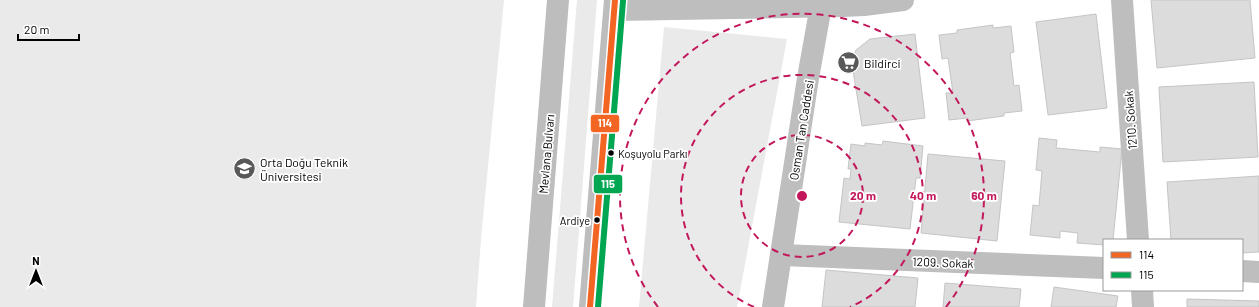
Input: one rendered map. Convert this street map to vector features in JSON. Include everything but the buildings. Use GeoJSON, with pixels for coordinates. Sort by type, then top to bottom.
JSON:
{"type":"FeatureCollection","features":[{"type":"Feature","properties":{"kind":"highway","name":"Mevlana Bulvarı"},"geometry":{"type":"LineString","coordinates":[[534,307],[558,0]]}},
{"type":"Feature","properties":{"kind":"highway"},"geometry":{"type":"LineString","coordinates":[[590,307],[615,5]]}},
{"type":"Feature","properties":{"kind":"street"},"geometry":{"type":"LineString","coordinates":[[785,0],[864,5],[903,0]]}},
{"type":"Feature","properties":{"kind":"street","name":"1210. Sokak"},"geometry":{"type":"LineString","coordinates":[[1122,0],[1138,239]]}},
{"type":"Feature","properties":{"kind":"street"},"geometry":{"type":"LineString","coordinates":[[615,5],[822,3]]}},
{"type":"Feature","properties":{"kind":"street","name":"Osman Tan Caddesi"},"geometry":{"type":"LineString","coordinates":[[773,307],[808,78],[822,3]]}},
{"type":"Feature","properties":{"kind":"street","name":"1209. Sokak"},"geometry":{"type":"LineString","coordinates":[[782,255],[1103,268]]}},
{"type":"Feature","properties":{"kind":"street"},"geometry":{"type":"LineString","coordinates":[[1243,271],[1259,272]]}},
{"type":"Feature","properties":{"kind":"street"},"geometry":{"type":"LineString","coordinates":[[1142,291],[1143,307]]}},
{"type":"Feature","properties":{"kind":"shaded area","name":"Orta Doğu Teknik Üniversitesi"},"geometry":{"type":"Polygon","coordinates":[[[0,0],[504,0],[476,307],[0,307],[0,0]]]}},
{"type":"Feature","properties":{"kind":"shaded area"},"geometry":{"type":"Polygon","coordinates":[[[577,0],[597,0],[573,307],[552,307],[577,0]]]}},
{"type":"Feature","properties":{"kind":"shaded area","name":"Koşuyolu Parkı"},"geometry":{"type":"Polygon","coordinates":[[[664,27],[787,39],[737,307],[639,307],[664,27]]]}},
{"type":"Feature","properties":{"kind":"transit line","name":"114"},"geometry":{"type":"LineString","coordinates":[[590,307],[615,0]]}},
{"type":"Feature","properties":{"kind":"transit line","name":"115"},"geometry":{"type":"LineString","coordinates":[[598,307],[623,1]]}},
{"type":"Feature","properties":{"kind":"place","name":"Bildirci"},"geometry":{"type":"Point","coordinates":[849,63]}},
{"type":"Feature","properties":{"kind":"place","name":"Koşuyolu Parkı"},"geometry":{"type":"Point","coordinates":[611,153]}},
{"type":"Feature","properties":{"kind":"place","name":"Orta Doğu Teknik Üniversitesi"},"geometry":{"type":"Point","coordinates":[244,169]}},
{"type":"Feature","properties":{"kind":"place","name":"Ardiye"},"geometry":{"type":"Point","coordinates":[597,220]}}]}
